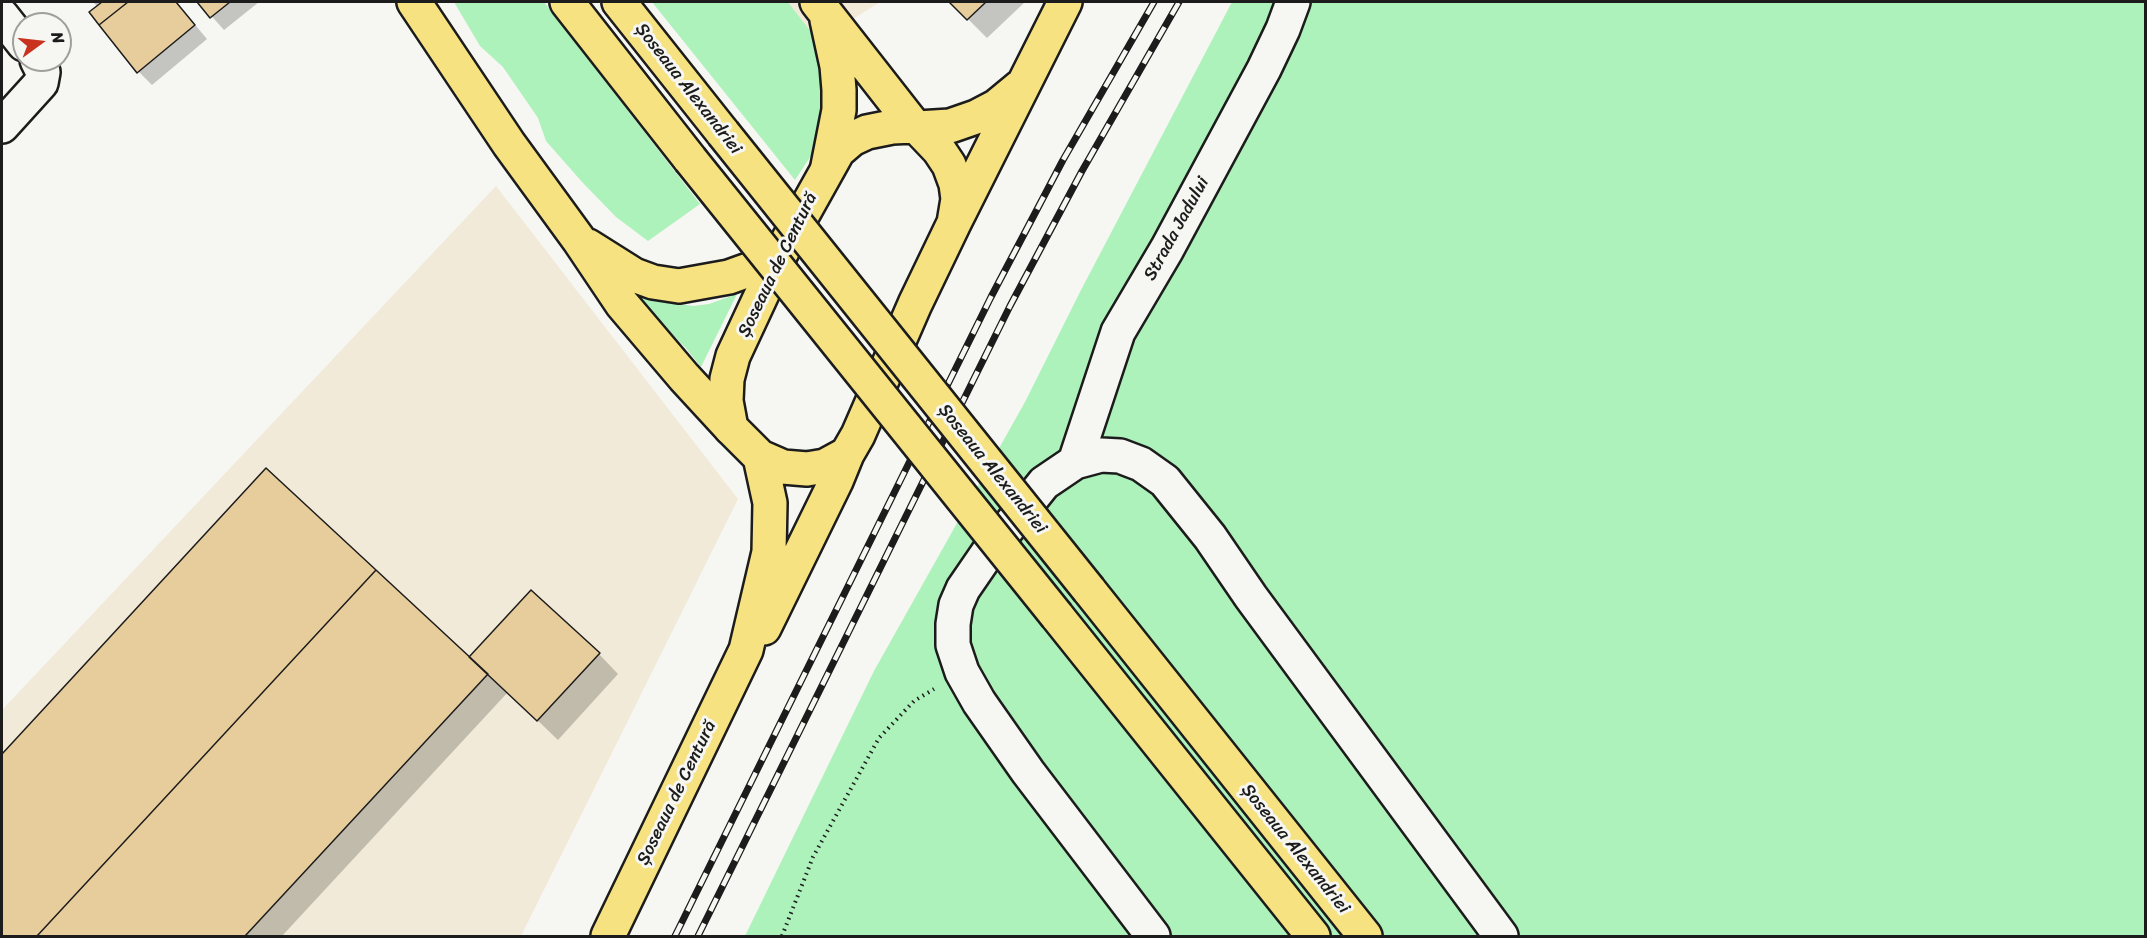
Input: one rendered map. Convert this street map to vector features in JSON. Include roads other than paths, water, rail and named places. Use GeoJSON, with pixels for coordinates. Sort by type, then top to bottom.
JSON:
{"type":"FeatureCollection","features":[{"type":"Feature","properties":{"kind":"main road"},"geometry":{"type":"LineString","coordinates":[[414,2],[509,144],[622,304],[731,428],[760,457],[783,466],[807,469],[825,466],[847,454]]}},
{"type":"Feature","properties":{"kind":"main road"},"geometry":{"type":"LineString","coordinates":[[567,2],[690,159],[1313,936]]}},
{"type":"Feature","properties":{"kind":"main road","name":"Șoseaua Alexandriei"},"geometry":{"type":"LineString","coordinates":[[619,2],[1365,936]]}},
{"type":"Feature","properties":{"kind":"main road","name":"Șoseaua de Centură"},"geometry":{"type":"LineString","coordinates":[[746,650],[768,623],[858,435],[915,304],[1065,2]]}},
{"type":"Feature","properties":{"kind":"main road"},"geometry":{"type":"LineString","coordinates":[[821,7],[916,127]]}},
{"type":"Feature","properties":{"kind":"main road"},"geometry":{"type":"LineString","coordinates":[[821,7],[837,66],[839,90],[838,118],[828,166]]}},
{"type":"Feature","properties":{"kind":"main road","name":"Șoseaua de Centură"},"geometry":{"type":"LineString","coordinates":[[731,428],[726,400],[727,379],[733,356],[781,253],[838,151],[852,139],[867,132],[892,127],[950,126],[976,117],[1012,94],[1027,79]]}},
{"type":"Feature","properties":{"kind":"main road","name":"Șoseaua de Centură"},"geometry":{"type":"LineString","coordinates":[[916,127],[939,150],[949,165],[956,184],[958,199],[954,223]]}},
{"type":"Feature","properties":{"kind":"main road"},"geometry":{"type":"LineString","coordinates":[[579,240],[634,275],[653,282],[679,286],[729,277],[754,268],[781,253]]}},
{"type":"Feature","properties":{"kind":"main road","name":"Șoseaua de Centură"},"geometry":{"type":"LineString","coordinates":[[608,936],[746,650],[769,552],[770,503],[760,457]]}},
{"type":"Feature","properties":{"kind":"street","name":"Strada Jadului"},"geometry":{"type":"LineString","coordinates":[[1075,462],[1118,332],[1167,249],[1264,69],[1293,2]]}},
{"type":"Feature","properties":{"kind":"street"},"geometry":{"type":"LineString","coordinates":[[2,16],[12,29]]}},
{"type":"Feature","properties":{"kind":"street"},"geometry":{"type":"LineString","coordinates":[[2,126],[41,83],[40,72]]}},
{"type":"Feature","properties":{"kind":"street"},"geometry":{"type":"LineString","coordinates":[[1153,936],[1028,772],[979,702],[962,672],[954,645],[953,624],[956,605],[963,589],[987,554],[1044,483],[1075,462],[1101,455],[1120,456],[1141,464],[1165,481],[1210,537],[1251,597],[1501,936]]}},
{"type":"Feature","properties":{"kind":"railway"},"geometry":{"type":"LineString","coordinates":[[675,936],[991,297],[1063,160],[1154,2]]}},
{"type":"Feature","properties":{"kind":"railway"},"geometry":{"type":"LineString","coordinates":[[698,936],[1010,306],[1082,171],[1179,2]]}}]}
